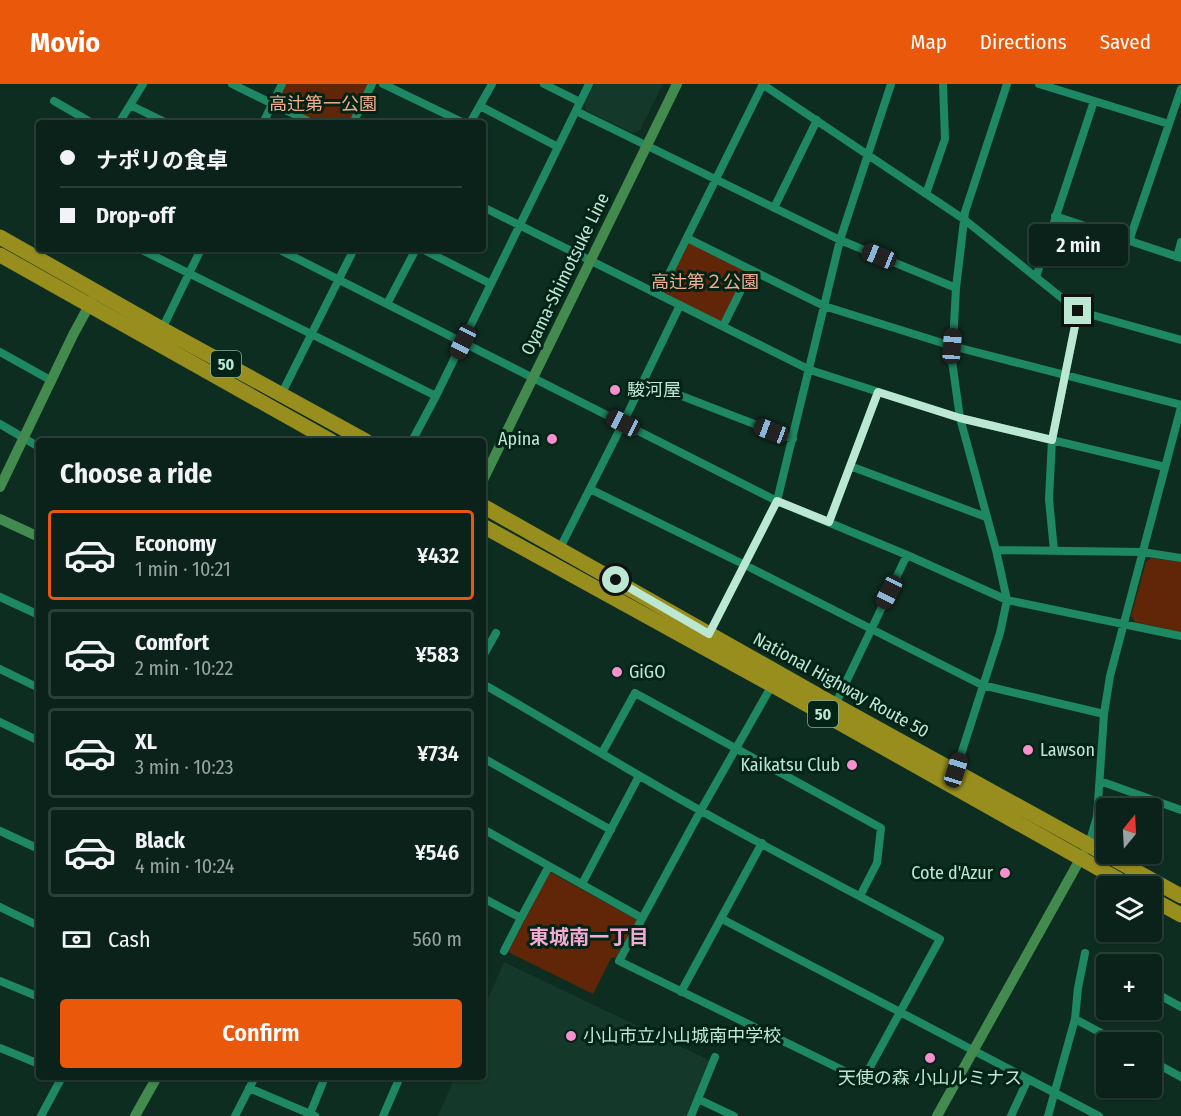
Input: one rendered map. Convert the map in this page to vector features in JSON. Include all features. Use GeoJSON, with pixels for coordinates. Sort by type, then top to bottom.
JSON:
{"type":"FeatureCollection","features":[{"type":"Feature","properties":{"kind":"highway","name":"50"},"geometry":{"type":"LineString","coordinates":[[0,237],[42,257],[93,299],[327,438]]}},
{"type":"Feature","properties":{"kind":"highway","name":"50"},"geometry":{"type":"LineString","coordinates":[[0,255],[162,329],[360,438]]}},
{"type":"Feature","properties":{"kind":"highway","name":"National Highway Route 50"},"geometry":{"type":"LineString","coordinates":[[486,508],[835,705],[1181,896]]}},
{"type":"Feature","properties":{"kind":"highway","name":"National Highway Route 50"},"geometry":{"type":"LineString","coordinates":[[486,528],[1112,876]]}},
{"type":"Feature","properties":{"kind":"highway"},"geometry":{"type":"LineString","coordinates":[[1162,904],[1181,915]]}},
{"type":"Feature","properties":{"kind":"street"},"geometry":{"type":"LineString","coordinates":[[121,120],[143,84]]}},
{"type":"Feature","properties":{"kind":"street"},"geometry":{"type":"LineString","coordinates":[[232,84],[306,120]]}},
{"type":"Feature","properties":{"kind":"street"},"geometry":{"type":"LineString","coordinates":[[264,120],[282,84]]}},
{"type":"Feature","properties":{"kind":"street"},"geometry":{"type":"LineString","coordinates":[[354,120],[372,84]]}},
{"type":"Feature","properties":{"kind":"street"},"geometry":{"type":"LineString","coordinates":[[383,84],[458,120]]}},
{"type":"Feature","properties":{"kind":"street"},"geometry":{"type":"LineString","coordinates":[[472,120],[492,84]]}},
{"type":"Feature","properties":{"kind":"street"},"geometry":{"type":"LineString","coordinates":[[544,84],[580,102]]}},
{"type":"Feature","properties":{"kind":"street"},"geometry":{"type":"LineString","coordinates":[[414,438],[590,84]]}},
{"type":"Feature","properties":{"kind":"street","name":"Oyama-Shimotsuke Line"},"geometry":{"type":"LineString","coordinates":[[486,474],[677,84]]}},
{"type":"Feature","properties":{"kind":"street"},"geometry":{"type":"LineString","coordinates":[[658,294],[763,84],[964,220],[1078,311],[1181,340]]}},
{"type":"Feature","properties":{"kind":"street"},"geometry":{"type":"LineString","coordinates":[[709,634],[777,501],[840,240],[891,84]]}},
{"type":"Feature","properties":{"kind":"street"},"geometry":{"type":"LineString","coordinates":[[926,194],[945,139],[944,84]]}},
{"type":"Feature","properties":{"kind":"street"},"geometry":{"type":"LineString","coordinates":[[956,770],[1000,633],[1006,600],[996,550],[960,418],[952,346],[967,205],[1007,84]]}},
{"type":"Feature","properties":{"kind":"street"},"geometry":{"type":"LineString","coordinates":[[1039,84],[1169,124]]}},
{"type":"Feature","properties":{"kind":"street"},"geometry":{"type":"LineString","coordinates":[[1130,241],[1181,89]]}},
{"type":"Feature","properties":{"kind":"street"},"geometry":{"type":"LineString","coordinates":[[54,101],[87,120]]}},
{"type":"Feature","properties":{"kind":"street"},"geometry":{"type":"LineString","coordinates":[[1036,277],[1094,101]]}},
{"type":"Feature","properties":{"kind":"street"},"geometry":{"type":"LineString","coordinates":[[130,105],[161,120]]}},
{"type":"Feature","properties":{"kind":"street"},"geometry":{"type":"LineString","coordinates":[[480,106],[558,147]]}},
{"type":"Feature","properties":{"kind":"street"},"geometry":{"type":"LineString","coordinates":[[576,111],[840,240],[957,288]]}},
{"type":"Feature","properties":{"kind":"street"},"geometry":{"type":"LineString","coordinates":[[774,208],[817,120]]}},
{"type":"Feature","properties":{"kind":"street"},"geometry":{"type":"LineString","coordinates":[[486,208],[810,370],[960,418],[1165,467]]}},
{"type":"Feature","properties":{"kind":"street"},"geometry":{"type":"LineString","coordinates":[[1055,216],[1179,258],[1181,242]]}},
{"type":"Feature","properties":{"kind":"street"},"geometry":{"type":"LineString","coordinates":[[687,238],[825,306],[952,346],[1181,406],[1110,676],[1104,714],[1097,817],[1089,844],[938,1116]]}},
{"type":"Feature","properties":{"kind":"street"},"geometry":{"type":"LineString","coordinates":[[146,252],[436,396]]}},
{"type":"Feature","properties":{"kind":"street"},"geometry":{"type":"LineString","coordinates":[[162,329],[200,252]]}},
{"type":"Feature","properties":{"kind":"street"},"geometry":{"type":"LineString","coordinates":[[284,252],[777,501],[908,555],[1006,600],[1181,636]]}},
{"type":"Feature","properties":{"kind":"street"},"geometry":{"type":"LineString","coordinates":[[281,395],[352,252]]}},
{"type":"Feature","properties":{"kind":"street"},"geometry":{"type":"LineString","coordinates":[[387,304],[414,252]]}},
{"type":"Feature","properties":{"kind":"street"},"geometry":{"type":"LineString","coordinates":[[428,252],[491,284]]}},
{"type":"Feature","properties":{"kind":"street"},"geometry":{"type":"LineString","coordinates":[[723,326],[752,270]]}},
{"type":"Feature","properties":{"kind":"street"},"geometry":{"type":"LineString","coordinates":[[0,487],[93,299]]}},
{"type":"Feature","properties":{"kind":"street"},"geometry":{"type":"LineString","coordinates":[[560,548],[680,304]]}},
{"type":"Feature","properties":{"kind":"street"},"geometry":{"type":"LineString","coordinates":[[1054,551],[1049,499],[1052,440],[1078,311]]}},
{"type":"Feature","properties":{"kind":"street"},"geometry":{"type":"LineString","coordinates":[[0,352],[52,381]]}},
{"type":"Feature","properties":{"kind":"street"},"geometry":{"type":"LineString","coordinates":[[643,381],[793,439]]}},
{"type":"Feature","properties":{"kind":"street"},"geometry":{"type":"LineString","coordinates":[[829,522],[878,392]]}},
{"type":"Feature","properties":{"kind":"street"},"geometry":{"type":"LineString","coordinates":[[0,424],[36,445]]}},
{"type":"Feature","properties":{"kind":"street"},"geometry":{"type":"LineString","coordinates":[[850,466],[986,517]]}},
{"type":"Feature","properties":{"kind":"street"},"geometry":{"type":"LineString","coordinates":[[590,489],[982,686],[1104,714]]}},
{"type":"Feature","properties":{"kind":"street"},"geometry":{"type":"LineString","coordinates":[[0,519],[36,536]]}},
{"type":"Feature","properties":{"kind":"street"},"geometry":{"type":"LineString","coordinates":[[996,550],[1142,552],[1181,558]]}},
{"type":"Feature","properties":{"kind":"street"},"geometry":{"type":"LineString","coordinates":[[835,705],[908,555]]}},
{"type":"Feature","properties":{"kind":"street"},"geometry":{"type":"LineString","coordinates":[[0,597],[36,614]]}},
{"type":"Feature","properties":{"kind":"street"},"geometry":{"type":"LineString","coordinates":[[486,651],[496,633]]}},
{"type":"Feature","properties":{"kind":"street"},"geometry":{"type":"LineString","coordinates":[[0,669],[36,687]]}},
{"type":"Feature","properties":{"kind":"street"},"geometry":{"type":"LineString","coordinates":[[486,686],[639,776],[701,810],[940,939],[863,1080],[619,961],[701,810],[772,685]]}},
{"type":"Feature","properties":{"kind":"street"},"geometry":{"type":"LineString","coordinates":[[602,753],[634,693],[737,748],[881,828],[877,863],[860,896]]}},
{"type":"Feature","properties":{"kind":"street"},"geometry":{"type":"LineString","coordinates":[[0,722],[36,740]]}},
{"type":"Feature","properties":{"kind":"street"},"geometry":{"type":"LineString","coordinates":[[486,760],[611,830]]}},
{"type":"Feature","properties":{"kind":"street"},"geometry":{"type":"LineString","coordinates":[[582,884],[639,776]]}},
{"type":"Feature","properties":{"kind":"street"},"geometry":{"type":"LineString","coordinates":[[1100,781],[1181,810]]}},
{"type":"Feature","properties":{"kind":"street"},"geometry":{"type":"LineString","coordinates":[[0,831],[36,848]]}},
{"type":"Feature","properties":{"kind":"street"},"geometry":{"type":"LineString","coordinates":[[486,831],[642,918]]}},
{"type":"Feature","properties":{"kind":"street"},"geometry":{"type":"LineString","coordinates":[[681,992],[762,843]]}},
{"type":"Feature","properties":{"kind":"street"},"geometry":{"type":"LineString","coordinates":[[504,951],[549,866]]}},
{"type":"Feature","properties":{"kind":"street"},"geometry":{"type":"LineString","coordinates":[[486,900],[521,918]]}},
{"type":"Feature","properties":{"kind":"street"},"geometry":{"type":"LineString","coordinates":[[0,907],[36,925]]}},
{"type":"Feature","properties":{"kind":"street"},"geometry":{"type":"LineString","coordinates":[[722,919],[1099,1116]]}},
{"type":"Feature","properties":{"kind":"street"},"geometry":{"type":"LineString","coordinates":[[1048,1116],[1075,1019],[1085,953]]}},
{"type":"Feature","properties":{"kind":"street"},"geometry":{"type":"LineString","coordinates":[[0,981],[36,996]]}},
{"type":"Feature","properties":{"kind":"street"},"geometry":{"type":"LineString","coordinates":[[1162,997],[1181,1007]]}},
{"type":"Feature","properties":{"kind":"street"},"geometry":{"type":"LineString","coordinates":[[1075,1019],[1099,1032]]}},
{"type":"Feature","properties":{"kind":"street"},"geometry":{"type":"LineString","coordinates":[[0,1048],[36,1063]]}},
{"type":"Feature","properties":{"kind":"street"},"geometry":{"type":"LineString","coordinates":[[691,1116],[715,1057]]}},
{"type":"Feature","properties":{"kind":"street"},"geometry":{"type":"LineString","coordinates":[[1162,1067],[1181,1077]]}},
{"type":"Feature","properties":{"kind":"street"},"geometry":{"type":"LineString","coordinates":[[1011,1116],[1028,1079]]}},
{"type":"Feature","properties":{"kind":"street"},"geometry":{"type":"LineString","coordinates":[[41,1116],[60,1080]]}},
{"type":"Feature","properties":{"kind":"street"},"geometry":{"type":"LineString","coordinates":[[135,1116],[155,1080]]}},
{"type":"Feature","properties":{"kind":"street"},"geometry":{"type":"LineString","coordinates":[[235,1116],[253,1080]]}},
{"type":"Feature","properties":{"kind":"street"},"geometry":{"type":"LineString","coordinates":[[249,1088],[312,1115],[325,1080]]}},
{"type":"Feature","properties":{"kind":"street"},"geometry":{"type":"LineString","coordinates":[[383,1116],[399,1080]]}},
{"type":"Feature","properties":{"kind":"street"},"geometry":{"type":"LineString","coordinates":[[698,1099],[734,1116]]}},
{"type":"Feature","properties":{"kind":"shaded area"},"geometry":{"type":"Polygon","coordinates":[[[594,84],[663,84],[640,130],[633,133],[585,110],[585,102],[594,84]]]}},
{"type":"Feature","properties":{"kind":"shaded area","name":"小山市立小山城南中学校"},"geometry":{"type":"Polygon","coordinates":[[[504,962],[711,1061],[687,1116],[438,1116],[454,1080],[486,1080],[486,1004],[504,962]]]}},
{"type":"Feature","properties":{"kind":"green space","name":"高辻第一公園"},"geometry":{"type":"Polygon","coordinates":[[[285,84],[371,84],[353,120],[310,120],[275,103],[285,84]]]}},
{"type":"Feature","properties":{"kind":"green space","name":"高辻第２公園"},"geometry":{"type":"Polygon","coordinates":[[[688,241],[749,271],[722,324],[661,293],[688,241]]]}},
{"type":"Feature","properties":{"kind":"green space"},"geometry":{"type":"Polygon","coordinates":[[[1151,558],[1181,562],[1181,632],[1135,622],[1131,616],[1146,562],[1151,558]]]}},
{"type":"Feature","properties":{"kind":"green space"},"geometry":{"type":"Polygon","coordinates":[[[550,872],[637,920],[616,957],[611,958],[593,994],[508,952],[550,872]]]}},
{"type":"Feature","properties":{"kind":"place","name":"駿河屋"},"geometry":{"type":"Point","coordinates":[615,390]}},
{"type":"Feature","properties":{"kind":"place","name":"Apina"},"geometry":{"type":"Point","coordinates":[552,439]}},
{"type":"Feature","properties":{"kind":"place","name":"GiGO"},"geometry":{"type":"Point","coordinates":[617,672]}},
{"type":"Feature","properties":{"kind":"place","name":"Lawson"},"geometry":{"type":"Point","coordinates":[1028,750]}},
{"type":"Feature","properties":{"kind":"place","name":"Kaikatsu Club"},"geometry":{"type":"Point","coordinates":[852,765]}},
{"type":"Feature","properties":{"kind":"place","name":"Cote d'Azur"},"geometry":{"type":"Point","coordinates":[1005,873]}},
{"type":"Feature","properties":{"kind":"place","name":"小山市立小山城南中学校"},"geometry":{"type":"Point","coordinates":[571,1036]}},
{"type":"Feature","properties":{"kind":"place","name":"天使の森 小山ルミナス"},"geometry":{"type":"Point","coordinates":[930,1058]}},
{"type":"Feature","properties":{"kind":"district","name":"東城南一丁目"},"geometry":{"type":"Point","coordinates":[589,937]}},
{"type":"Feature","properties":{"kind":"route"},"geometry":{"type":"LineString","coordinates":[[616,580],[709,634],[777,501],[829,522],[878,392],[960,418],[1052,440],[1078,311]]}}]}
